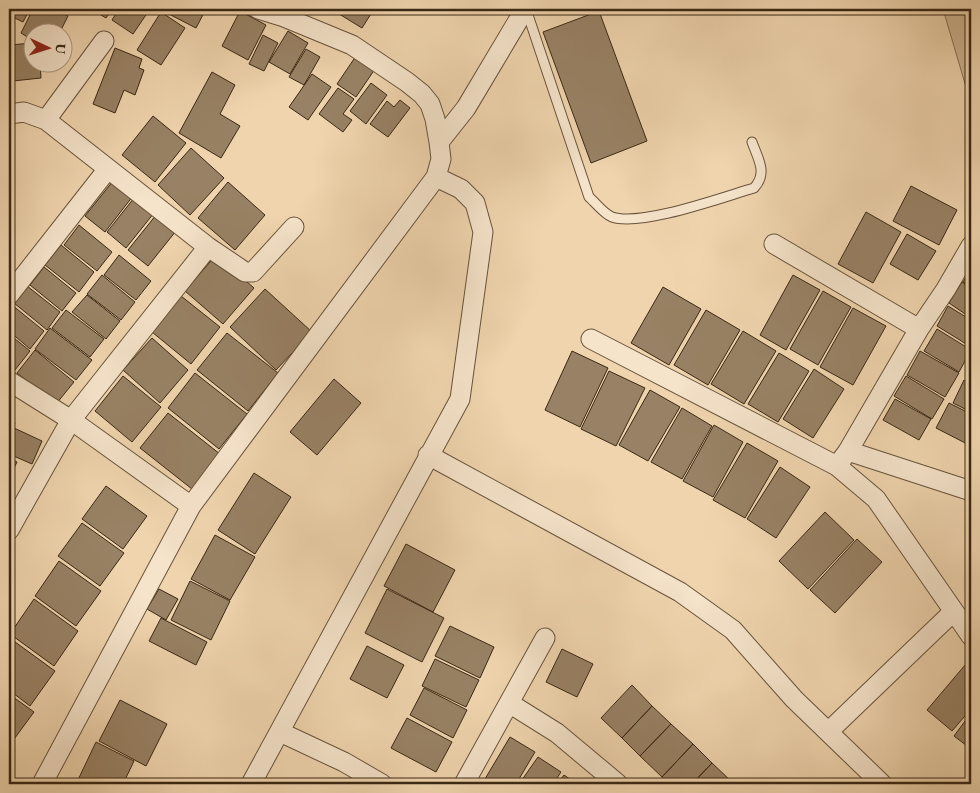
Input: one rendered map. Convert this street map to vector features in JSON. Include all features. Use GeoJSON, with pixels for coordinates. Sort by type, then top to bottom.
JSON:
{"type":"FeatureCollection","features":[{"type":"Feature","properties":{"kind":"street"},"geometry":{"type":"LineString","coordinates":[[42,784],[191,506],[436,177],[440,159],[439,142],[430,104],[422,94],[352,45],[299,23],[258,9]]}},
{"type":"Feature","properties":{"kind":"street"},"geometry":{"type":"LineString","coordinates":[[439,142],[466,108],[525,9]]}},
{"type":"Feature","properties":{"kind":"street"},"geometry":{"type":"LineString","coordinates":[[46,120],[104,41]]}},
{"type":"Feature","properties":{"kind":"street"},"geometry":{"type":"LineString","coordinates":[[9,114],[24,112],[46,120],[107,170],[208,247],[245,272],[253,272],[294,227]]}},
{"type":"Feature","properties":{"kind":"street"},"geometry":{"type":"LineString","coordinates":[[9,295],[107,170]]}},
{"type":"Feature","properties":{"kind":"street"},"geometry":{"type":"LineString","coordinates":[[251,784],[460,399],[483,232],[475,203],[461,189],[436,177]]}},
{"type":"Feature","properties":{"kind":"street"},"geometry":{"type":"LineString","coordinates":[[774,244],[918,329]]}},
{"type":"Feature","properties":{"kind":"street"},"geometry":{"type":"LineString","coordinates":[[837,466],[848,451],[918,329],[946,289],[971,246]]}},
{"type":"Feature","properties":{"kind":"street"},"geometry":{"type":"LineString","coordinates":[[9,530],[71,420],[208,247]]}},
{"type":"Feature","properties":{"kind":"street"},"geometry":{"type":"LineString","coordinates":[[591,338],[837,466],[876,499],[953,612],[970,629]]}},
{"type":"Feature","properties":{"kind":"street"},"geometry":{"type":"LineString","coordinates":[[9,382],[71,420],[191,506]]}},
{"type":"Feature","properties":{"kind":"street"},"geometry":{"type":"LineString","coordinates":[[848,451],[971,491]]}},
{"type":"Feature","properties":{"kind":"street"},"geometry":{"type":"LineString","coordinates":[[428,455],[680,592],[733,630],[794,699],[882,784]]}},
{"type":"Feature","properties":{"kind":"street"},"geometry":{"type":"LineString","coordinates":[[828,732],[953,612]]}},
{"type":"Feature","properties":{"kind":"street"},"geometry":{"type":"LineString","coordinates":[[464,784],[545,638]]}},
{"type":"Feature","properties":{"kind":"street"},"geometry":{"type":"LineString","coordinates":[[509,703],[557,734],[618,784]]}},
{"type":"Feature","properties":{"kind":"street"},"geometry":{"type":"LineString","coordinates":[[280,732],[344,762],[382,784]]}},
{"type":"Feature","properties":{"kind":"lane"},"geometry":{"type":"LineString","coordinates":[[525,9],[589,197],[611,216],[625,219],[653,217],[754,188],[761,181],[762,169],[752,142]]}},
{"type":"Feature","properties":{"kind":"shaded area"},"geometry":{"type":"Polygon","coordinates":[[[943,9],[971,9],[971,86],[966,87],[943,9]]]}},
{"type":"Feature","properties":{"kind":"building"},"geometry":{"type":"Polygon","coordinates":[[[9,9],[30,9],[23,22],[9,15],[9,9]]]}},
{"type":"Feature","properties":{"kind":"building"},"geometry":{"type":"Polygon","coordinates":[[[33,9],[55,9],[68,16],[65,22],[26,22],[33,9]]]}},
{"type":"Feature","properties":{"kind":"building"},"geometry":{"type":"Polygon","coordinates":[[[91,9],[112,9],[106,18],[91,9]]]}},
{"type":"Feature","properties":{"kind":"building"},"geometry":{"type":"Polygon","coordinates":[[[119,9],[150,9],[133,34],[112,20],[119,9]]]}},
{"type":"Feature","properties":{"kind":"building"},"geometry":{"type":"Polygon","coordinates":[[[167,9],[206,9],[196,28],[165,12],[167,9]]]}},
{"type":"Feature","properties":{"kind":"building"},"geometry":{"type":"Polygon","coordinates":[[[331,9],[374,9],[362,28],[331,9]]]}},
{"type":"Feature","properties":{"kind":"building"},"geometry":{"type":"Polygon","coordinates":[[[240,11],[266,25],[248,60],[222,46],[240,11]]]}},
{"type":"Feature","properties":{"kind":"building"},"geometry":{"type":"Polygon","coordinates":[[[599,11],[647,141],[591,163],[543,32],[599,11]]]}},
{"type":"Feature","properties":{"kind":"building"},"geometry":{"type":"Polygon","coordinates":[[[161,12],[185,28],[161,65],[137,50],[161,12]]]}},
{"type":"Feature","properties":{"kind":"building"},"geometry":{"type":"Polygon","coordinates":[[[288,31],[308,43],[290,74],[269,62],[288,31]]]}},
{"type":"Feature","properties":{"kind":"building"},"geometry":{"type":"Polygon","coordinates":[[[263,35],[278,43],[264,71],[249,64],[263,35]]]}},
{"type":"Feature","properties":{"kind":"building"},"geometry":{"type":"Polygon","coordinates":[[[22,44],[22,72],[41,72],[41,78],[13,81],[10,45],[22,44]]]}},
{"type":"Feature","properties":{"kind":"building"},"geometry":{"type":"Polygon","coordinates":[[[115,48],[142,59],[139,68],[144,70],[135,95],[124,90],[115,113],[93,104],[115,48]]]}},
{"type":"Feature","properties":{"kind":"building"},"geometry":{"type":"Polygon","coordinates":[[[306,49],[320,57],[304,85],[289,77],[306,49]]]}},
{"type":"Feature","properties":{"kind":"building"},"geometry":{"type":"Polygon","coordinates":[[[356,56],[375,69],[356,97],[337,84],[356,56]]]}},
{"type":"Feature","properties":{"kind":"building"},"geometry":{"type":"Polygon","coordinates":[[[212,72],[235,85],[220,114],[240,126],[221,158],[179,133],[212,72]]]}},
{"type":"Feature","properties":{"kind":"building"},"geometry":{"type":"Polygon","coordinates":[[[312,74],[331,87],[308,120],[289,107],[312,74]]]}},
{"type":"Feature","properties":{"kind":"building"},"geometry":{"type":"Polygon","coordinates":[[[371,83],[387,95],[366,124],[350,111],[371,83]]]}},
{"type":"Feature","properties":{"kind":"building"},"geometry":{"type":"Polygon","coordinates":[[[338,88],[354,99],[343,114],[352,120],[343,132],[319,114],[338,88]]]}},
{"type":"Feature","properties":{"kind":"building"},"geometry":{"type":"Polygon","coordinates":[[[400,100],[410,108],[388,137],[370,124],[387,101],[394,107],[400,100]]]}},
{"type":"Feature","properties":{"kind":"building"},"geometry":{"type":"Polygon","coordinates":[[[153,116],[186,143],[155,182],[122,155],[153,116]]]}},
{"type":"Feature","properties":{"kind":"building"},"geometry":{"type":"Polygon","coordinates":[[[191,148],[224,178],[190,215],[158,185],[191,148]]]}},
{"type":"Feature","properties":{"kind":"building"},"geometry":{"type":"Polygon","coordinates":[[[113,181],[133,196],[105,232],[85,216],[113,181]]]}},
{"type":"Feature","properties":{"kind":"building"},"geometry":{"type":"Polygon","coordinates":[[[228,182],[265,215],[235,250],[198,218],[228,182]]]}},
{"type":"Feature","properties":{"kind":"building"},"geometry":{"type":"Polygon","coordinates":[[[911,186],[957,210],[939,245],[893,221],[911,186]]]}},
{"type":"Feature","properties":{"kind":"building"},"geometry":{"type":"Polygon","coordinates":[[[134,198],[154,213],[126,248],[107,232],[134,198]]]}},
{"type":"Feature","properties":{"kind":"building"},"geometry":{"type":"Polygon","coordinates":[[[866,212],[901,232],[873,283],[838,264],[866,212]]]}},
{"type":"Feature","properties":{"kind":"building"},"geometry":{"type":"Polygon","coordinates":[[[156,215],[176,231],[148,266],[128,250],[156,215]]]}},
{"type":"Feature","properties":{"kind":"building"},"geometry":{"type":"Polygon","coordinates":[[[79,225],[112,252],[97,271],[64,245],[79,225]]]}},
{"type":"Feature","properties":{"kind":"building"},"geometry":{"type":"Polygon","coordinates":[[[907,234],[936,251],[918,280],[890,264],[907,234]]]}},
{"type":"Feature","properties":{"kind":"building"},"geometry":{"type":"Polygon","coordinates":[[[61,245],[94,272],[79,292],[45,265],[61,245]]]}},
{"type":"Feature","properties":{"kind":"building"},"geometry":{"type":"Polygon","coordinates":[[[119,255],[151,281],[136,300],[104,275],[119,255]]]}},
{"type":"Feature","properties":{"kind":"building"},"geometry":{"type":"Polygon","coordinates":[[[216,255],[254,288],[223,324],[185,291],[216,255]]]}},
{"type":"Feature","properties":{"kind":"building"},"geometry":{"type":"Polygon","coordinates":[[[44,267],[76,293],[62,311],[30,285],[44,267]]]}},
{"type":"Feature","properties":{"kind":"building"},"geometry":{"type":"Polygon","coordinates":[[[971,269],[971,287],[963,282],[971,269]]]}},
{"type":"Feature","properties":{"kind":"building"},"geometry":{"type":"Polygon","coordinates":[[[102,275],[135,302],[121,320],[87,294],[102,275]]]}},
{"type":"Feature","properties":{"kind":"building"},"geometry":{"type":"Polygon","coordinates":[[[793,275],[820,290],[786,350],[760,335],[793,275]]]}},
{"type":"Feature","properties":{"kind":"building"},"geometry":{"type":"Polygon","coordinates":[[[962,282],[971,288],[971,318],[949,303],[962,282]]]}},
{"type":"Feature","properties":{"kind":"building"},"geometry":{"type":"Polygon","coordinates":[[[27,286],[60,312],[47,330],[14,303],[27,286]]]}},
{"type":"Feature","properties":{"kind":"building"},"geometry":{"type":"Polygon","coordinates":[[[663,287],[701,309],[669,365],[631,343],[663,287]]]}},
{"type":"Feature","properties":{"kind":"building"},"geometry":{"type":"Polygon","coordinates":[[[265,289],[312,332],[276,370],[230,327],[265,289]]]}},
{"type":"Feature","properties":{"kind":"building"},"geometry":{"type":"Polygon","coordinates":[[[823,291],[851,307],[818,365],[790,349],[823,291]]]}},
{"type":"Feature","properties":{"kind":"building"},"geometry":{"type":"Polygon","coordinates":[[[87,295],[120,321],[106,339],[72,312],[87,295]]]}},
{"type":"Feature","properties":{"kind":"building"},"geometry":{"type":"Polygon","coordinates":[[[181,296],[220,327],[191,364],[152,332],[181,296]]]}},
{"type":"Feature","properties":{"kind":"building"},"geometry":{"type":"Polygon","coordinates":[[[12,305],[44,331],[30,349],[9,331],[9,309],[12,305]]]}},
{"type":"Feature","properties":{"kind":"building"},"geometry":{"type":"Polygon","coordinates":[[[948,306],[971,320],[971,347],[937,326],[948,306]]]}},
{"type":"Feature","properties":{"kind":"building"},"geometry":{"type":"Polygon","coordinates":[[[853,308],[886,326],[853,385],[820,367],[853,308]]]}},
{"type":"Feature","properties":{"kind":"building"},"geometry":{"type":"Polygon","coordinates":[[[66,310],[104,339],[90,357],[52,328],[66,310]]]}},
{"type":"Feature","properties":{"kind":"building"},"geometry":{"type":"Polygon","coordinates":[[[706,310],[740,330],[708,385],[674,365],[706,310]]]}},
{"type":"Feature","properties":{"kind":"building"},"geometry":{"type":"Polygon","coordinates":[[[50,328],[92,360],[76,380],[35,349],[50,328]]]}},
{"type":"Feature","properties":{"kind":"building"},"geometry":{"type":"Polygon","coordinates":[[[937,329],[971,350],[959,372],[924,351],[937,329]]]}},
{"type":"Feature","properties":{"kind":"building"},"geometry":{"type":"Polygon","coordinates":[[[743,331],[776,351],[744,404],[711,384],[743,331]]]}},
{"type":"Feature","properties":{"kind":"building"},"geometry":{"type":"Polygon","coordinates":[[[227,333],[278,373],[248,411],[197,370],[227,333]]]}},
{"type":"Feature","properties":{"kind":"building"},"geometry":{"type":"Polygon","coordinates":[[[9,334],[30,351],[15,370],[9,365],[9,334]]]}},
{"type":"Feature","properties":{"kind":"building"},"geometry":{"type":"Polygon","coordinates":[[[152,338],[188,370],[160,403],[123,370],[152,338]]]}},
{"type":"Feature","properties":{"kind":"building"},"geometry":{"type":"Polygon","coordinates":[[[35,350],[74,382],[56,404],[17,373],[35,350]]]}},
{"type":"Feature","properties":{"kind":"building"},"geometry":{"type":"Polygon","coordinates":[[[572,351],[608,368],[580,427],[545,410],[572,351]]]}},
{"type":"Feature","properties":{"kind":"building"},"geometry":{"type":"Polygon","coordinates":[[[920,351],[959,373],[945,397],[907,375],[920,351]]]}},
{"type":"Feature","properties":{"kind":"building"},"geometry":{"type":"Polygon","coordinates":[[[779,353],[809,371],[778,422],[748,404],[779,353]]]}},
{"type":"Feature","properties":{"kind":"building"},"geometry":{"type":"Polygon","coordinates":[[[814,369],[844,389],[813,438],[783,419],[814,369]]]}},
{"type":"Feature","properties":{"kind":"building"},"geometry":{"type":"Polygon","coordinates":[[[609,371],[645,388],[616,446],[581,429],[609,371]]]}},
{"type":"Feature","properties":{"kind":"building"},"geometry":{"type":"Polygon","coordinates":[[[195,373],[247,414],[219,449],[168,408],[195,373]]]}},
{"type":"Feature","properties":{"kind":"building"},"geometry":{"type":"Polygon","coordinates":[[[123,376],[161,407],[132,442],[95,411],[123,376]]]}},
{"type":"Feature","properties":{"kind":"building"},"geometry":{"type":"Polygon","coordinates":[[[906,376],[944,399],[932,419],[894,396],[906,376]]]}},
{"type":"Feature","properties":{"kind":"building"},"geometry":{"type":"Polygon","coordinates":[[[334,379],[361,403],[317,455],[290,432],[334,379]]]}},
{"type":"Feature","properties":{"kind":"building"},"geometry":{"type":"Polygon","coordinates":[[[964,380],[971,384],[971,412],[953,403],[964,380]]]}},
{"type":"Feature","properties":{"kind":"building"},"geometry":{"type":"Polygon","coordinates":[[[650,390],[680,407],[648,461],[619,445],[650,390]]]}},
{"type":"Feature","properties":{"kind":"building"},"geometry":{"type":"Polygon","coordinates":[[[895,399],[931,419],[919,440],[883,420],[895,399]]]}},
{"type":"Feature","properties":{"kind":"building"},"geometry":{"type":"Polygon","coordinates":[[[949,403],[971,414],[971,446],[936,428],[949,403]]]}},
{"type":"Feature","properties":{"kind":"building"},"geometry":{"type":"Polygon","coordinates":[[[682,408],[712,426],[682,479],[651,462],[682,408]]]}},
{"type":"Feature","properties":{"kind":"building"},"geometry":{"type":"Polygon","coordinates":[[[168,413],[220,454],[192,489],[140,448],[168,413]]]}},
{"type":"Feature","properties":{"kind":"building"},"geometry":{"type":"Polygon","coordinates":[[[9,420],[15,423],[9,435],[9,420]]]}},
{"type":"Feature","properties":{"kind":"building"},"geometry":{"type":"Polygon","coordinates":[[[714,425],[743,442],[713,497],[683,481],[714,425]]]}},
{"type":"Feature","properties":{"kind":"building"},"geometry":{"type":"Polygon","coordinates":[[[14,428],[42,441],[32,464],[9,454],[9,440],[14,428]]]}},
{"type":"Feature","properties":{"kind":"building"},"geometry":{"type":"Polygon","coordinates":[[[747,443],[778,461],[745,518],[713,500],[747,443]]]}},
{"type":"Feature","properties":{"kind":"building"},"geometry":{"type":"Polygon","coordinates":[[[9,458],[17,462],[9,478],[9,458]]]}},
{"type":"Feature","properties":{"kind":"building"},"geometry":{"type":"Polygon","coordinates":[[[780,467],[810,487],[776,538],[747,519],[780,467]]]}},
{"type":"Feature","properties":{"kind":"building"},"geometry":{"type":"Polygon","coordinates":[[[254,473],[291,497],[255,554],[218,530],[254,473]]]}},
{"type":"Feature","properties":{"kind":"building"},"geometry":{"type":"Polygon","coordinates":[[[106,486],[147,516],[123,549],[82,519],[106,486]]]}},
{"type":"Feature","properties":{"kind":"building"},"geometry":{"type":"Polygon","coordinates":[[[825,512],[854,540],[808,589],[779,561],[825,512]]]}},
{"type":"Feature","properties":{"kind":"building"},"geometry":{"type":"Polygon","coordinates":[[[82,523],[124,553],[100,586],[58,556],[82,523]]]}},
{"type":"Feature","properties":{"kind":"building"},"geometry":{"type":"Polygon","coordinates":[[[215,535],[255,557],[230,600],[191,579],[215,535]]]}},
{"type":"Feature","properties":{"kind":"building"},"geometry":{"type":"Polygon","coordinates":[[[857,539],[882,562],[835,613],[810,590],[857,539]]]}},
{"type":"Feature","properties":{"kind":"building"},"geometry":{"type":"Polygon","coordinates":[[[406,544],[455,570],[433,612],[384,586],[406,544]]]}},
{"type":"Feature","properties":{"kind":"building"},"geometry":{"type":"Polygon","coordinates":[[[59,561],[101,591],[76,626],[35,596],[59,561]]]}},
{"type":"Feature","properties":{"kind":"building"},"geometry":{"type":"Polygon","coordinates":[[[190,581],[230,601],[211,640],[171,620],[190,581]]]}},
{"type":"Feature","properties":{"kind":"building"},"geometry":{"type":"Polygon","coordinates":[[[159,589],[178,599],[166,620],[147,609],[159,589]]]}},
{"type":"Feature","properties":{"kind":"building"},"geometry":{"type":"Polygon","coordinates":[[[387,589],[444,618],[422,662],[365,633],[387,589]]]}},
{"type":"Feature","properties":{"kind":"building"},"geometry":{"type":"Polygon","coordinates":[[[34,599],[78,631],[54,666],[10,634],[34,599]]]}},
{"type":"Feature","properties":{"kind":"building"},"geometry":{"type":"Polygon","coordinates":[[[161,618],[207,642],[196,665],[149,641],[161,618]]]}},
{"type":"Feature","properties":{"kind":"building"},"geometry":{"type":"Polygon","coordinates":[[[450,626],[494,647],[480,678],[435,656],[450,626]]]}},
{"type":"Feature","properties":{"kind":"building"},"geometry":{"type":"Polygon","coordinates":[[[11,639],[55,671],[30,706],[9,690],[9,642],[11,639]]]}},
{"type":"Feature","properties":{"kind":"building"},"geometry":{"type":"Polygon","coordinates":[[[367,646],[404,665],[387,698],[350,679],[367,646]]]}},
{"type":"Feature","properties":{"kind":"building"},"geometry":{"type":"Polygon","coordinates":[[[562,649],[593,664],[577,697],[546,682],[562,649]]]}},
{"type":"Feature","properties":{"kind":"building"},"geometry":{"type":"Polygon","coordinates":[[[971,658],[971,709],[952,731],[927,710],[971,658]]]}},
{"type":"Feature","properties":{"kind":"building"},"geometry":{"type":"Polygon","coordinates":[[[435,659],[479,680],[466,707],[422,686],[435,659]]]}},
{"type":"Feature","properties":{"kind":"building"},"geometry":{"type":"Polygon","coordinates":[[[632,685],[652,706],[622,738],[601,718],[632,685]]]}},
{"type":"Feature","properties":{"kind":"building"},"geometry":{"type":"Polygon","coordinates":[[[424,688],[467,710],[453,738],[410,715],[424,688]]]}},
{"type":"Feature","properties":{"kind":"building"},"geometry":{"type":"Polygon","coordinates":[[[9,694],[34,712],[9,746],[9,694]]]}},
{"type":"Feature","properties":{"kind":"building"},"geometry":{"type":"Polygon","coordinates":[[[120,700],[167,724],[146,766],[99,741],[120,700]]]}},
{"type":"Feature","properties":{"kind":"building"},"geometry":{"type":"Polygon","coordinates":[[[652,706],[671,724],[640,756],[622,738],[652,706]]]}},
{"type":"Feature","properties":{"kind":"building"},"geometry":{"type":"Polygon","coordinates":[[[971,713],[971,749],[954,736],[971,713]]]}},
{"type":"Feature","properties":{"kind":"building"},"geometry":{"type":"Polygon","coordinates":[[[407,718],[452,742],[436,772],[391,748],[407,718]]]}},
{"type":"Feature","properties":{"kind":"building"},"geometry":{"type":"Polygon","coordinates":[[[671,724],[693,744],[662,777],[640,756],[671,724]]]}},
{"type":"Feature","properties":{"kind":"building"},"geometry":{"type":"Polygon","coordinates":[[[510,737],[535,752],[516,784],[482,784],[510,737]]]}},
{"type":"Feature","properties":{"kind":"building"},"geometry":{"type":"Polygon","coordinates":[[[96,742],[134,761],[123,784],[76,784],[96,742]]]}},
{"type":"Feature","properties":{"kind":"building"},"geometry":{"type":"Polygon","coordinates":[[[693,744],[712,763],[692,784],[669,784],[662,777],[693,744]]]}},
{"type":"Feature","properties":{"kind":"building"},"geometry":{"type":"Polygon","coordinates":[[[538,757],[561,772],[553,784],[519,784],[538,757]]]}},
{"type":"Feature","properties":{"kind":"building"},"geometry":{"type":"Polygon","coordinates":[[[712,763],[733,783],[692,784],[712,763]]]}},
{"type":"Feature","properties":{"kind":"building"},"geometry":{"type":"Polygon","coordinates":[[[564,775],[577,784],[557,784],[564,775]]]}}]}
